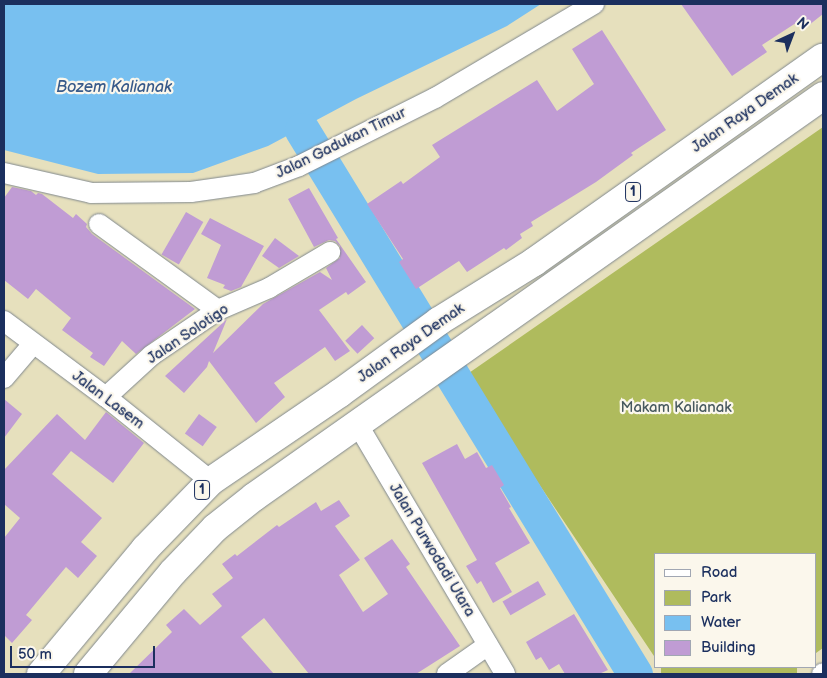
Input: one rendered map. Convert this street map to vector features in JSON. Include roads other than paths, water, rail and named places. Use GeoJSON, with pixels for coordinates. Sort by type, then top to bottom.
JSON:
{"type":"FeatureCollection","features":[{"type":"Feature","properties":{"kind":"highway","name":"Jalan Raya Demak"},"geometry":{"type":"LineString","coordinates":[[41,674],[144,549],[210,481],[340,393],[438,321],[550,250],[823,57]]}},
{"type":"Feature","properties":{"kind":"highway","name":"Jalan Raya Demak"},"geometry":{"type":"LineString","coordinates":[[88,674],[173,572],[215,528],[254,497],[823,96]]}},
{"type":"Feature","properties":{"kind":"highway"},"geometry":{"type":"LineString","coordinates":[[573,234],[572,243],[576,251],[591,260]]}},
{"type":"Feature","properties":{"kind":"highway"},"geometry":{"type":"LineString","coordinates":[[550,250],[565,260],[568,276]]}},
{"type":"Feature","properties":{"kind":"street","name":"Jalan Gadukan Timur"},"geometry":{"type":"LineString","coordinates":[[4,173],[91,193],[191,192],[254,184],[299,166],[435,98],[594,4]]}},
{"type":"Feature","properties":{"kind":"street"},"geometry":{"type":"LineString","coordinates":[[99,224],[218,310]]}},
{"type":"Feature","properties":{"kind":"street","name":"Jalan Solotigo"},"geometry":{"type":"LineString","coordinates":[[106,397],[152,355],[218,310],[270,288],[330,252]]}},
{"type":"Feature","properties":{"kind":"street","name":"Jalan Lasem"},"geometry":{"type":"LineString","coordinates":[[4,321],[106,397],[210,481]]}},
{"type":"Feature","properties":{"kind":"street"},"geometry":{"type":"LineString","coordinates":[[4,378],[33,344]]}},
{"type":"Feature","properties":{"kind":"street","name":"Jalan Purwodadi Utara"},"geometry":{"type":"LineString","coordinates":[[358,425],[505,674]]}},
{"type":"Feature","properties":{"kind":"street"},"geometry":{"type":"LineString","coordinates":[[447,674],[488,645]]}},
{"type":"Feature","properties":{"kind":"water","name":"Bozem Kalianak"},"geometry":{"type":"Polygon","coordinates":[[[4,4],[541,4],[507,26],[356,99],[268,146],[193,173],[98,174],[4,150],[4,4]]]}},
{"type":"Feature","properties":{"kind":"waterway"},"geometry":{"type":"LineString","coordinates":[[302,130],[635,674]]}},
{"type":"Feature","properties":{"kind":"park label","name":"Makam Kalianak"},"geometry":{"type":"Point","coordinates":[676,408]}}]}
